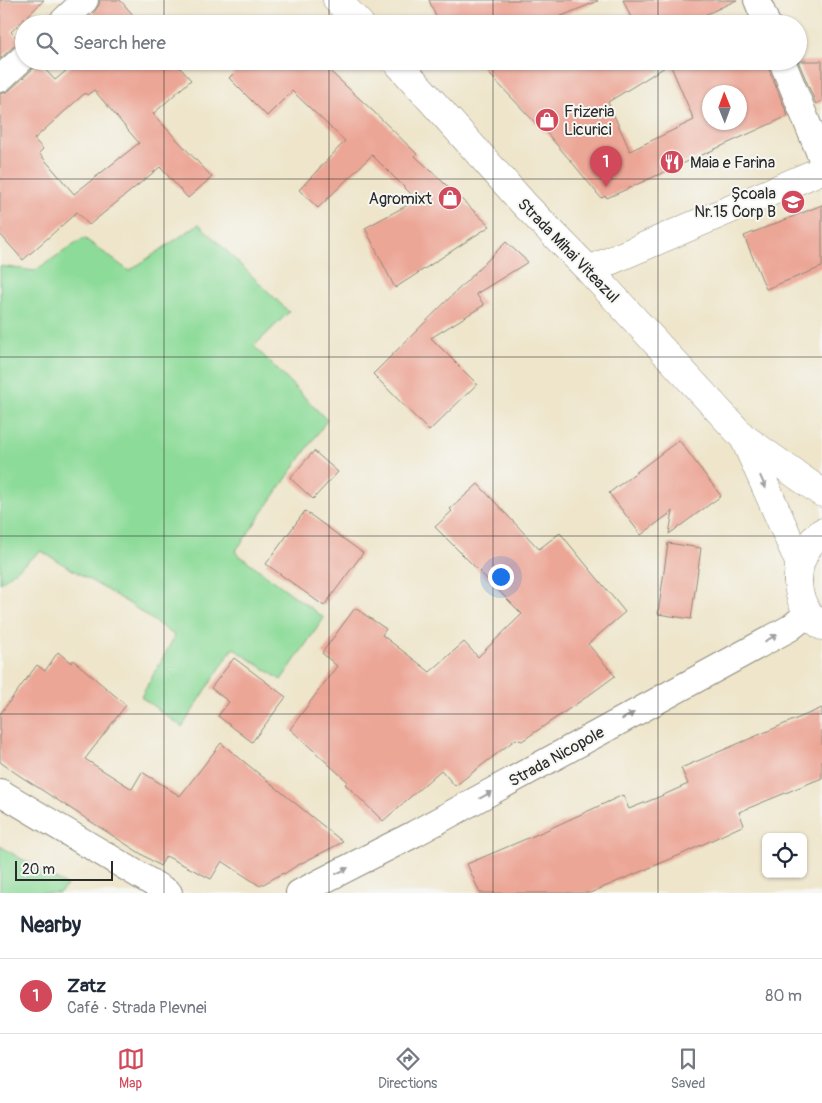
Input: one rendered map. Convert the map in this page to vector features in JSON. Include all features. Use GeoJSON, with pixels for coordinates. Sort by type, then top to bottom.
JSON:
{"type":"FeatureCollection","features":[{"type":"Feature","properties":{"kind":"street"},"geometry":{"type":"LineString","coordinates":[[70,15],[86,0]]}},
{"type":"Feature","properties":{"kind":"street"},"geometry":{"type":"LineString","coordinates":[[337,0],[351,15]]}},
{"type":"Feature","properties":{"kind":"street"},"geometry":{"type":"LineString","coordinates":[[757,0],[763,15]]}},
{"type":"Feature","properties":{"kind":"street"},"geometry":{"type":"LineString","coordinates":[[0,79],[15,65]]}},
{"type":"Feature","properties":{"kind":"street","name":"Strada Mihai Viteazul"},"geometry":{"type":"LineString","coordinates":[[404,70],[525,205],[589,270],[744,437],[822,493]]}},
{"type":"Feature","properties":{"kind":"street"},"geometry":{"type":"LineString","coordinates":[[786,70],[822,159]]}},
{"type":"Feature","properties":{"kind":"street"},"geometry":{"type":"LineString","coordinates":[[589,270],[822,170]]}},
{"type":"Feature","properties":{"kind":"street","name":"Strada Mihai Viteazul"},"geometry":{"type":"LineString","coordinates":[[744,437],[799,562],[798,581]]}},
{"type":"Feature","properties":{"kind":"street"},"geometry":{"type":"LineString","coordinates":[[815,619],[801,598],[798,581],[800,562],[804,552],[822,532]]}},
{"type":"Feature","properties":{"kind":"street","name":"Strada Nicopole"},"geometry":{"type":"LineString","coordinates":[[299,893],[414,834],[782,632],[815,619]]}},
{"type":"Feature","properties":{"kind":"street"},"geometry":{"type":"LineString","coordinates":[[0,792],[169,893]]}},
{"type":"Feature","properties":{"kind":"green space"},"geometry":{"type":"Polygon","coordinates":[[[199,224],[289,312],[254,346],[327,420],[235,552],[324,618],[281,680],[233,648],[182,727],[141,697],[175,636],[130,604],[41,551],[0,583],[0,266],[34,271],[84,238],[129,271],[199,224]]]}},
{"type":"Feature","properties":{"kind":"green space"},"geometry":{"type":"Polygon","coordinates":[[[0,846],[67,886],[59,893],[0,893],[0,846]]]}},
{"type":"Feature","properties":{"kind":"building"},"geometry":{"type":"Polygon","coordinates":[[[0,0],[44,0],[29,15],[15,15],[15,28],[11,32],[15,36],[15,45],[0,59],[0,0]]]}},
{"type":"Feature","properties":{"kind":"building"},"geometry":{"type":"Polygon","coordinates":[[[100,0],[120,0],[133,15],[91,15],[99,5],[100,0]]]}},
{"type":"Feature","properties":{"kind":"building"},"geometry":{"type":"Polygon","coordinates":[[[429,0],[598,1],[564,15],[435,15],[429,0]]]}},
{"type":"Feature","properties":{"kind":"building"},"geometry":{"type":"Polygon","coordinates":[[[623,0],[737,0],[705,15],[630,15],[623,0]]]}},
{"type":"Feature","properties":{"kind":"building"},"geometry":{"type":"Polygon","coordinates":[[[807,61],[822,61],[822,101],[816,104],[802,70],[807,70],[807,61]]]}},
{"type":"Feature","properties":{"kind":"building"},"geometry":{"type":"Polygon","coordinates":[[[32,70],[46,70],[55,80],[67,70],[182,70],[191,80],[153,114],[212,177],[188,198],[160,167],[89,225],[77,212],[23,260],[0,234],[0,94],[10,90],[32,70]],[[94,90],[87,95],[85,93],[34,139],[43,149],[39,153],[74,194],[139,143],[94,90]]]}},
{"type":"Feature","properties":{"kind":"building"},"geometry":{"type":"Polygon","coordinates":[[[237,70],[329,70],[417,154],[415,156],[490,226],[395,288],[365,228],[417,200],[372,155],[318,208],[299,190],[345,141],[292,91],[267,116],[229,78],[237,70]]]}},
{"type":"Feature","properties":{"kind":"building"},"geometry":{"type":"Polygon","coordinates":[[[485,70],[660,70],[608,102],[630,151],[694,120],[673,70],[769,70],[788,116],[607,198],[606,196],[601,198],[545,131],[485,70]]]}},
{"type":"Feature","properties":{"kind":"building"},"geometry":{"type":"Polygon","coordinates":[[[822,205],[822,267],[766,289],[744,236],[822,205]]]}},
{"type":"Feature","properties":{"kind":"building"},"geometry":{"type":"Polygon","coordinates":[[[506,242],[528,262],[476,294],[484,305],[431,338],[477,384],[429,431],[373,374],[506,242]]]}},
{"type":"Feature","properties":{"kind":"building"},"geometry":{"type":"Polygon","coordinates":[[[679,440],[721,496],[669,534],[673,511],[641,535],[609,493],[679,440]]]}},
{"type":"Feature","properties":{"kind":"building"},"geometry":{"type":"Polygon","coordinates":[[[314,451],[338,472],[313,499],[290,478],[314,451]]]}},
{"type":"Feature","properties":{"kind":"building"},"geometry":{"type":"Polygon","coordinates":[[[478,484],[539,549],[560,533],[625,612],[588,644],[615,676],[522,741],[516,739],[455,786],[441,770],[383,821],[345,784],[348,782],[290,729],[337,666],[322,653],[355,608],[386,629],[382,635],[430,672],[464,642],[478,657],[522,614],[435,527],[452,511],[450,509],[478,484]]]}},
{"type":"Feature","properties":{"kind":"building"},"geometry":{"type":"Polygon","coordinates":[[[305,511],[363,553],[324,606],[266,564],[305,511]]]}},
{"type":"Feature","properties":{"kind":"building"},"geometry":{"type":"Polygon","coordinates":[[[668,543],[701,548],[691,619],[658,614],[668,543]]]}},
{"type":"Feature","properties":{"kind":"building"},"geometry":{"type":"Polygon","coordinates":[[[58,652],[71,663],[73,660],[126,705],[85,759],[132,789],[142,772],[180,796],[221,743],[343,842],[260,886],[222,861],[211,879],[166,856],[160,866],[20,776],[0,762],[0,714],[37,665],[45,671],[58,652]]]}},
{"type":"Feature","properties":{"kind":"building"},"geometry":{"type":"Polygon","coordinates":[[[234,658],[286,697],[252,742],[218,716],[229,702],[211,688],[234,658]]]}},
{"type":"Feature","properties":{"kind":"building"},"geometry":{"type":"Polygon","coordinates":[[[822,708],[822,778],[739,812],[744,825],[680,855],[590,893],[480,893],[467,864],[623,795],[629,809],[659,797],[688,784],[681,768],[822,708]]]}},
{"type":"Feature","properties":{"kind":"place","name":"Frizeria Licurici"},"geometry":{"type":"Point","coordinates":[547,120]}},
{"type":"Feature","properties":{"kind":"place","name":"Maia e Farina"},"geometry":{"type":"Point","coordinates":[672,162]}},
{"type":"Feature","properties":{"kind":"place","name":"Zatz"},"geometry":{"type":"Point","coordinates":[606,187]}},
{"type":"Feature","properties":{"kind":"place","name":"Agromixt"},"geometry":{"type":"Point","coordinates":[450,198]}},
{"type":"Feature","properties":{"kind":"place","name":"Școala Nr.15 Corp B"},"geometry":{"type":"Point","coordinates":[793,202]}}]}
